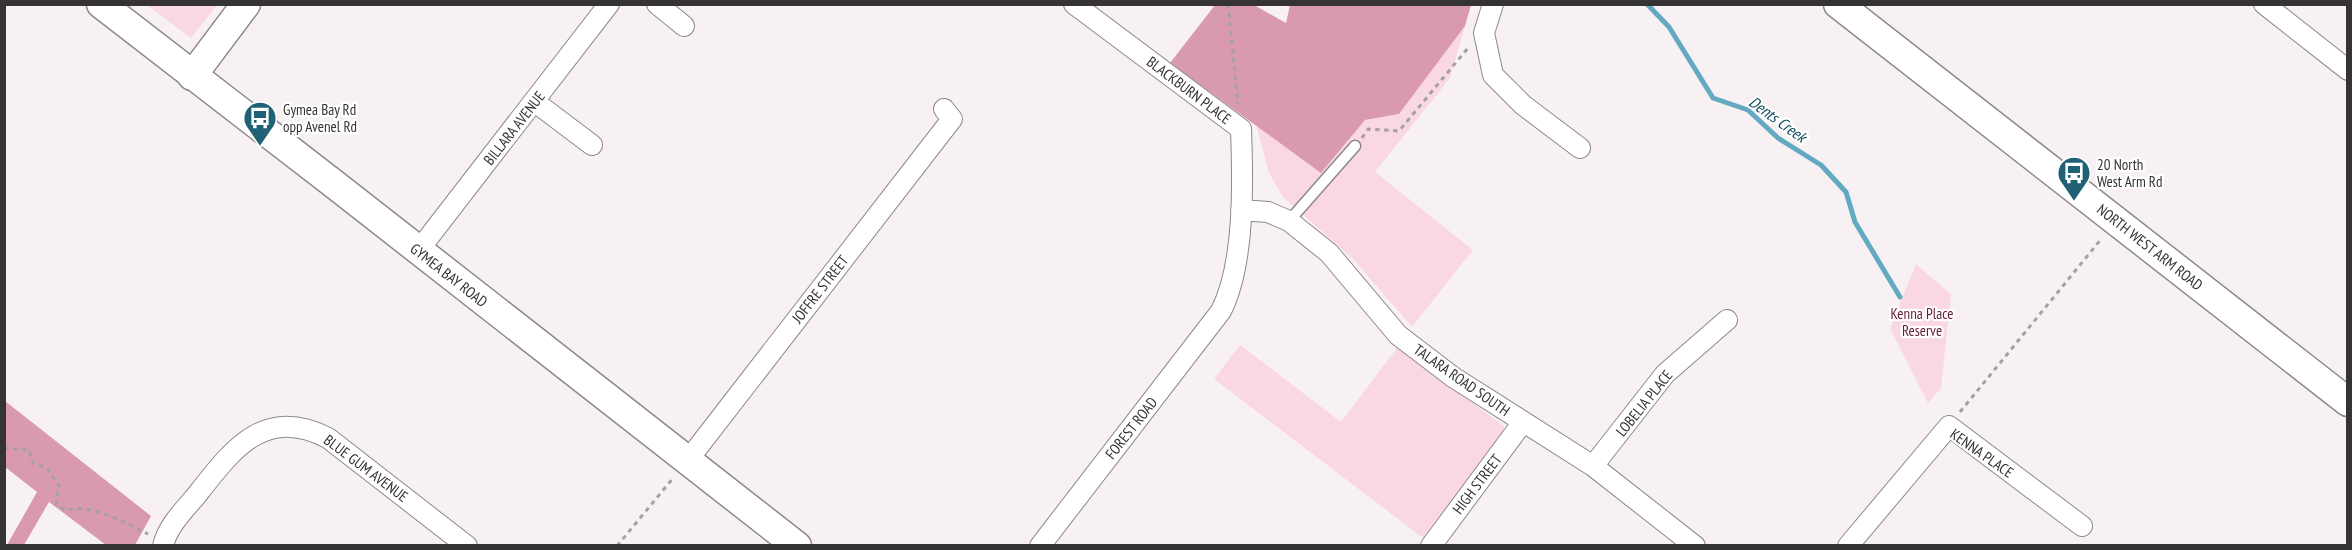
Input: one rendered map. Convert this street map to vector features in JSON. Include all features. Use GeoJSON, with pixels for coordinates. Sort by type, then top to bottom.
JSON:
{"type":"FeatureCollection","features":[{"type":"Feature","properties":{"kind":"street","name":"GYMEA BAY ROAD"},"geometry":{"type":"LineString","coordinates":[[100,4],[797,546]]}},
{"type":"Feature","properties":{"kind":"street"},"geometry":{"type":"LineString","coordinates":[[192,76],[246,4]]}},
{"type":"Feature","properties":{"kind":"street","name":"BILLARA AVENUE"},"geometry":{"type":"LineString","coordinates":[[418,251],[609,4]]}},
{"type":"Feature","properties":{"kind":"street"},"geometry":{"type":"LineString","coordinates":[[657,4],[684,26]]}},
{"type":"Feature","properties":{"kind":"street","name":"BLACKBURN PLACE"},"geometry":{"type":"LineString","coordinates":[[1074,4],[1240,129],[1241,210],[1233,276],[1227,300],[1221,312]]}},
{"type":"Feature","properties":{"kind":"street"},"geometry":{"type":"LineString","coordinates":[[1493,4],[1484,33],[1493,75],[1523,105],[1580,148]]}},
{"type":"Feature","properties":{"kind":"street","name":"NORTH WEST ARM ROAD"},"geometry":{"type":"LineString","coordinates":[[1838,4],[2348,402]]}},
{"type":"Feature","properties":{"kind":"street"},"geometry":{"type":"LineString","coordinates":[[2264,4],[2348,70]]}},
{"type":"Feature","properties":{"kind":"street"},"geometry":{"type":"LineString","coordinates":[[535,102],[592,145]]}},
{"type":"Feature","properties":{"kind":"street","name":"JOFFRE STREET"},"geometry":{"type":"LineString","coordinates":[[688,460],[954,113]]}},
{"type":"Feature","properties":{"kind":"street","name":"TALARA ROAD SOUTH"},"geometry":{"type":"LineString","coordinates":[[1241,210],[1268,212],[1288,221],[1329,253],[1398,335],[1453,377],[1593,466],[1695,546]]}},
{"type":"Feature","properties":{"kind":"street","name":"FOREST ROAD"},"geometry":{"type":"LineString","coordinates":[[1040,546],[1221,312]]}},
{"type":"Feature","properties":{"kind":"street","name":"LOBELIA PLACE"},"geometry":{"type":"LineString","coordinates":[[1593,466],[1665,374],[1727,320]]}},
{"type":"Feature","properties":{"kind":"street","name":"HIGH STREET"},"geometry":{"type":"LineString","coordinates":[[1431,546],[1523,422]]}},
{"type":"Feature","properties":{"kind":"street","name":"BLUE GUM AVENUE"},"geometry":{"type":"LineString","coordinates":[[163,542],[226,457],[242,443],[267,429],[288,426],[301,427],[328,438],[467,546]]}},
{"type":"Feature","properties":{"kind":"street","name":"KENNA PLACE"},"geometry":{"type":"LineString","coordinates":[[1848,546],[1948,426],[2082,526]]}},
{"type":"Feature","properties":{"kind":"lane"},"geometry":{"type":"LineString","coordinates":[[1288,221],[1355,146]]}},
{"type":"Feature","properties":{"kind":"path"},"geometry":{"type":"LineString","coordinates":[[1228,4],[1240,129]]}},
{"type":"Feature","properties":{"kind":"path"},"geometry":{"type":"LineString","coordinates":[[1355,146],[1368,129],[1399,131],[1459,57],[1484,33]]}},
{"type":"Feature","properties":{"kind":"path"},"geometry":{"type":"LineString","coordinates":[[1948,426],[2107,232]]}},
{"type":"Feature","properties":{"kind":"path"},"geometry":{"type":"LineString","coordinates":[[4,448],[29,450],[33,463],[46,468],[59,486],[56,504],[65,510],[75,508],[107,514],[163,542]]}},
{"type":"Feature","properties":{"kind":"path"},"geometry":{"type":"LineString","coordinates":[[617,546],[688,460]]}},
{"type":"Feature","properties":{"kind":"green space"},"geometry":{"type":"Polygon","coordinates":[[[147,5],[217,5],[191,38],[147,5]]]}},
{"type":"Feature","properties":{"kind":"green space"},"geometry":{"type":"Polygon","coordinates":[[[1465,26],[1450,78],[1375,172],[1473,250],[1412,327],[1354,260],[1283,197],[1269,173],[1256,124],[1321,173],[1365,120],[1399,114],[1465,26]]]}},
{"type":"Feature","properties":{"kind":"green space","name":"Kenna Place Reserve"},"geometry":{"type":"Polygon","coordinates":[[[1916,264],[1951,294],[1941,388],[1928,403],[1890,328],[1916,264]]]}},
{"type":"Feature","properties":{"kind":"green space"},"geometry":{"type":"Polygon","coordinates":[[[1240,345],[1341,422],[1397,348],[1504,426],[1503,432],[1423,538],[1214,379],[1240,345]]]}},
{"type":"Feature","properties":{"kind":"shaded area"},"geometry":{"type":"Polygon","coordinates":[[[1215,5],[1254,5],[1286,23],[1290,5],[1471,5],[1465,26],[1399,114],[1365,120],[1321,173],[1170,63],[1215,5]]]}},
{"type":"Feature","properties":{"kind":"shaded area"},"geometry":{"type":"Polygon","coordinates":[[[5,401],[151,516],[135,545],[106,545],[49,502],[24,545],[7,545],[37,492],[5,467],[5,401]]]}},
{"type":"Feature","properties":{"kind":"waterway","name":"Dents Creek"},"geometry":{"type":"LineString","coordinates":[[1647,4],[1669,27],[1713,98],[1748,110],[1778,138],[1821,165],[1846,192],[1855,222],[1900,297]]}},
{"type":"Feature","properties":{"kind":"place","name":"Gymea Bay Rd opp Avenel Rd"},"geometry":{"type":"Point","coordinates":[260,147]}},
{"type":"Feature","properties":{"kind":"place","name":"20 North West Arm Rd"},"geometry":{"type":"Point","coordinates":[2074,202]}}]}
